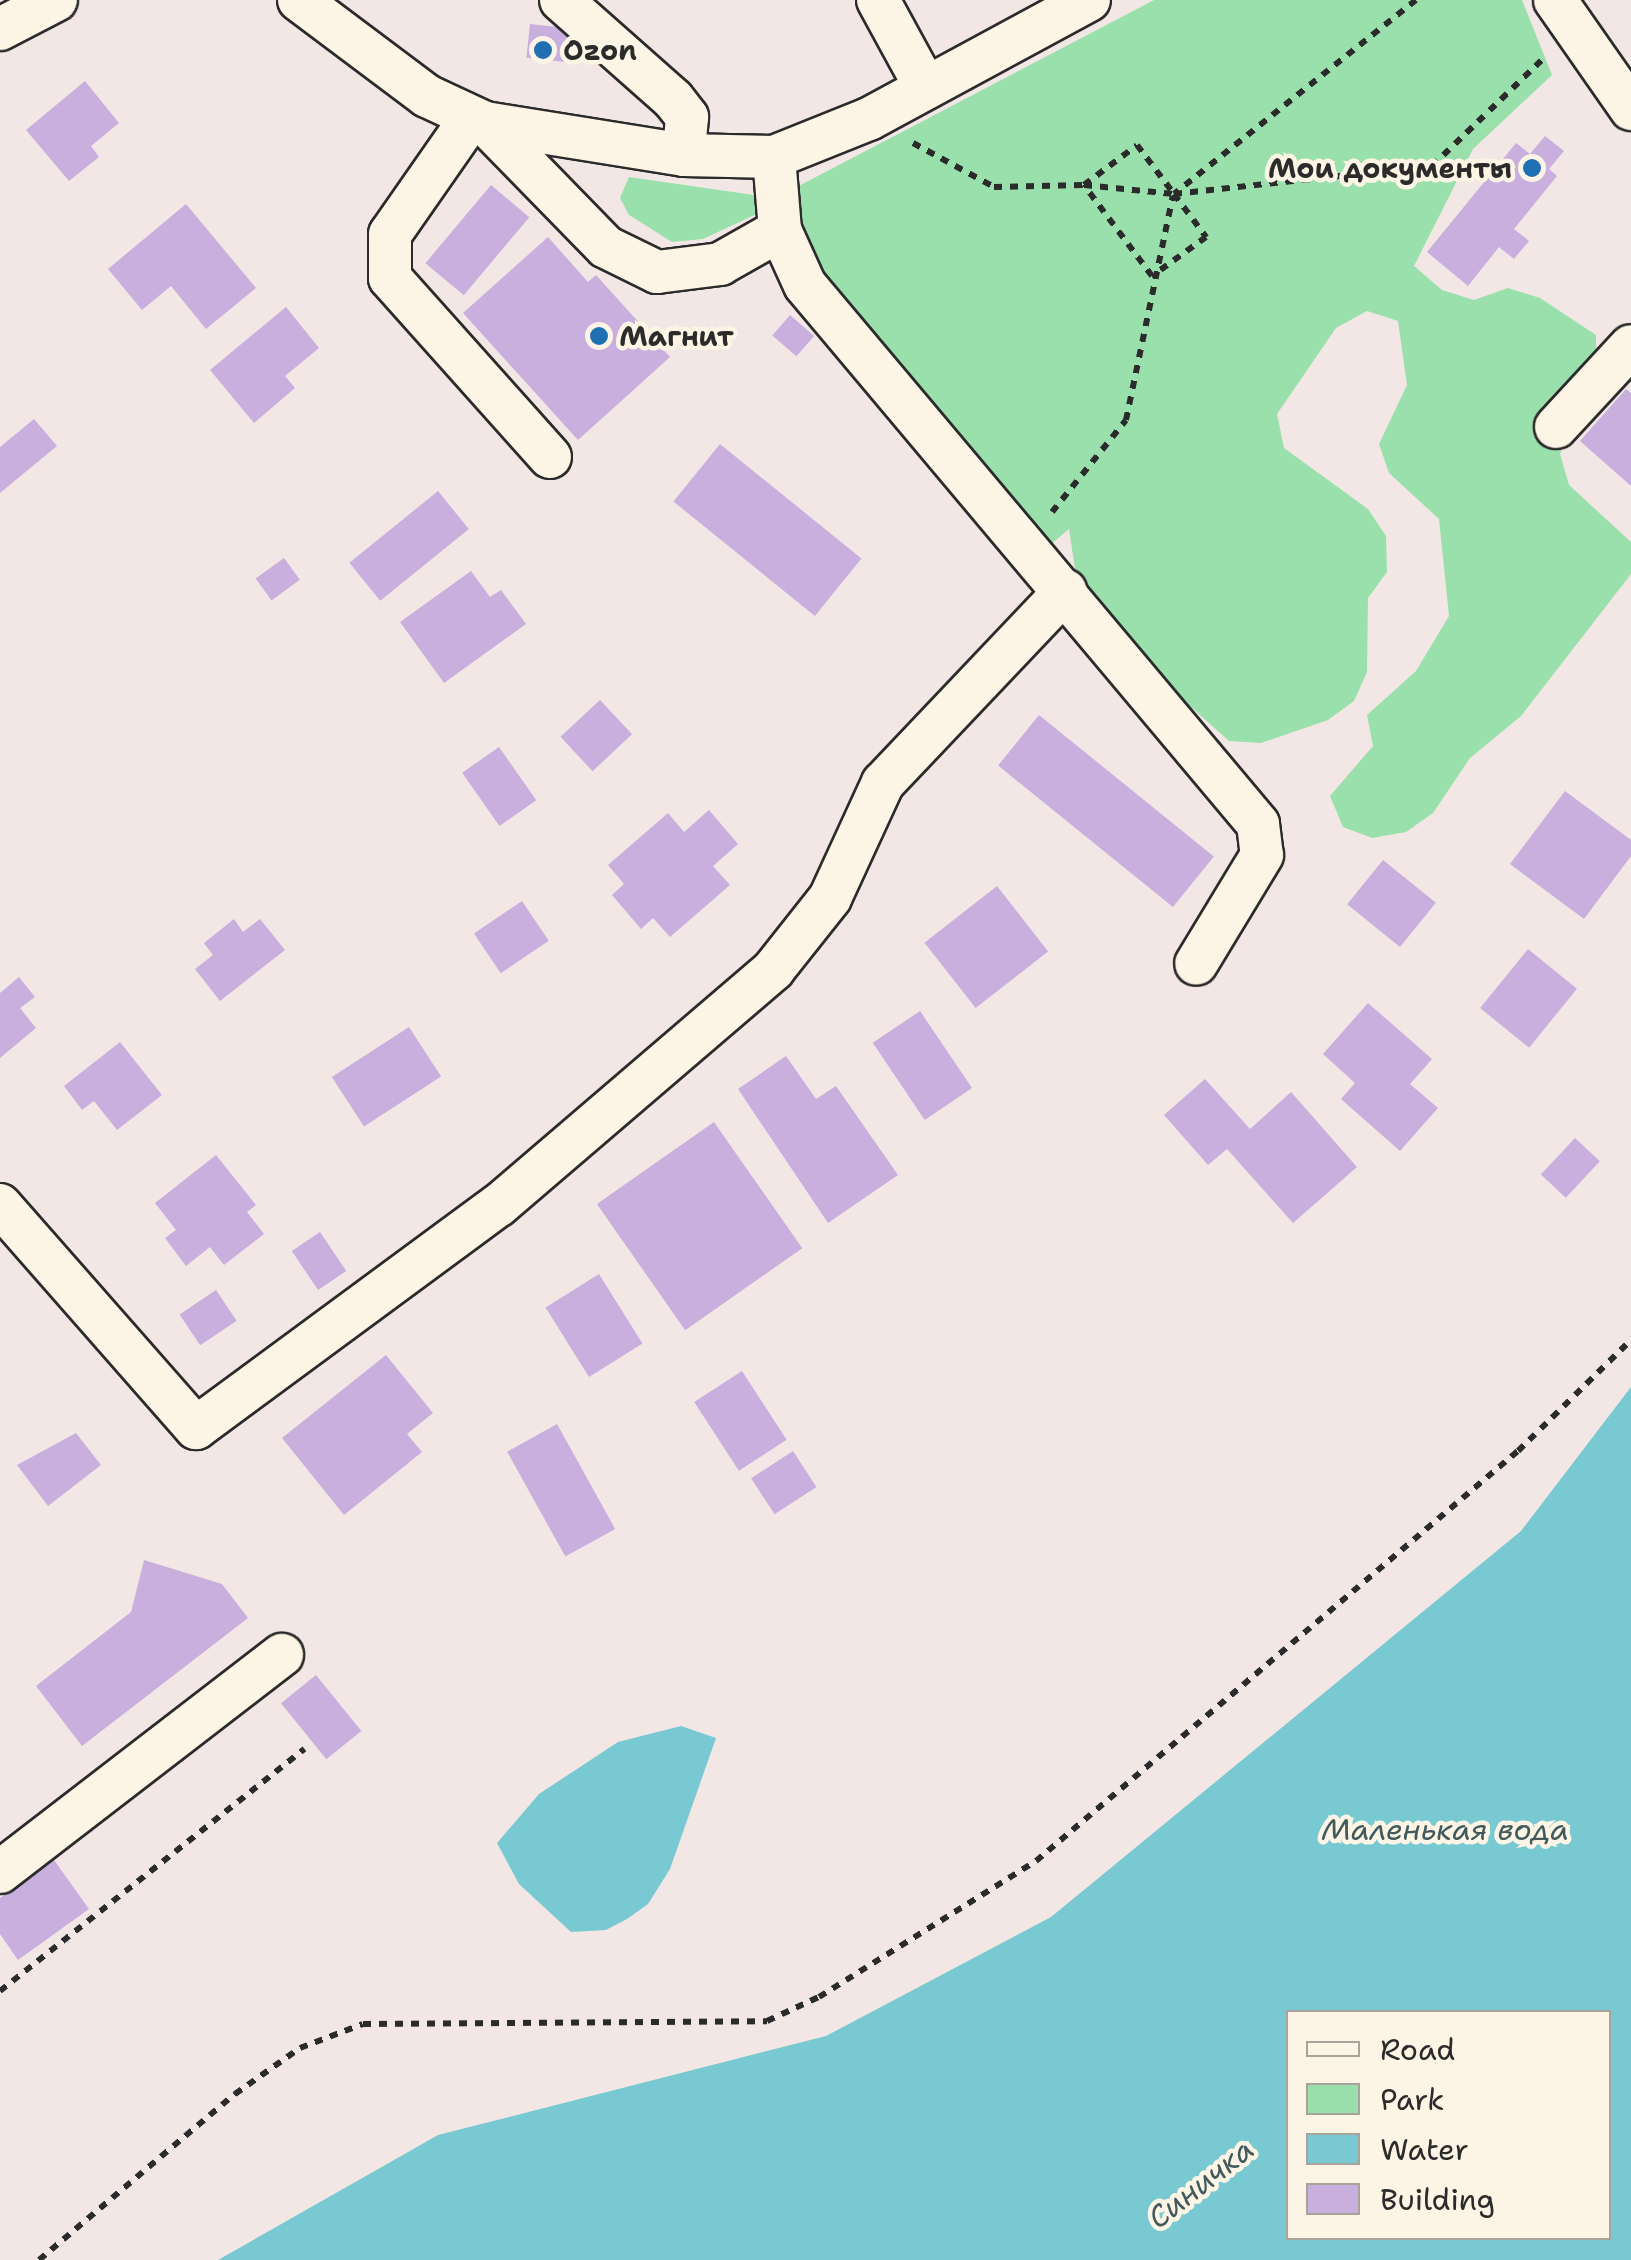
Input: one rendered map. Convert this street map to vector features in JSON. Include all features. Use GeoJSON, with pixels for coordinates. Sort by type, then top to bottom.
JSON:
{"type":"FeatureCollection","features":[{"type":"Feature","properties":{"kind":"street"},"geometry":{"type":"LineString","coordinates":[[0,30],[56,0]]}},
{"type":"Feature","properties":{"kind":"street"},"geometry":{"type":"LineString","coordinates":[[299,0],[427,96],[478,121],[684,154],[774,157],[868,119],[1089,0]]}},
{"type":"Feature","properties":{"kind":"street"},"geometry":{"type":"LineString","coordinates":[[561,0],[673,98],[687,117],[684,154]]}},
{"type":"Feature","properties":{"kind":"street"},"geometry":{"type":"LineString","coordinates":[[878,0],[926,88]]}},
{"type":"Feature","properties":{"kind":"street"},"geometry":{"type":"LineString","coordinates":[[1564,15],[1624,86]]}},
{"type":"Feature","properties":{"kind":"street"},"geometry":{"type":"LineString","coordinates":[[478,121],[606,247],[656,272],[720,264],[780,230]]}},
{"type":"Feature","properties":{"kind":"street"},"geometry":{"type":"LineString","coordinates":[[478,121],[390,234],[390,278],[550,456]]}},
{"type":"Feature","properties":{"kind":"street"},"geometry":{"type":"LineString","coordinates":[[774,157],[780,230],[805,285],[1258,824],[1262,855],[1196,964]]}},
{"type":"Feature","properties":{"kind":"street"},"geometry":{"type":"LineString","coordinates":[[1556,427],[1631,346]]}},
{"type":"Feature","properties":{"kind":"street"},"geometry":{"type":"LineString","coordinates":[[0,1206],[196,1428],[500,1205],[773,970],[830,898],[883,783],[1065,592]]}},
{"type":"Feature","properties":{"kind":"street"},"geometry":{"type":"LineString","coordinates":[[0,1872],[282,1655]]}},
{"type":"Feature","properties":{"kind":"path"},"geometry":{"type":"LineString","coordinates":[[1026,544],[1126,420],[1152,276],[1174,194],[1416,0]]}},
{"type":"Feature","properties":{"kind":"path"},"geometry":{"type":"LineString","coordinates":[[868,119],[994,187],[1084,185],[1174,194],[1432,166],[1564,15]]}},
{"type":"Feature","properties":{"kind":"path"},"geometry":{"type":"LineString","coordinates":[[1084,185],[1137,145],[1206,236],[1152,276]]}},
{"type":"Feature","properties":{"kind":"path"},"geometry":{"type":"LineString","coordinates":[[1084,185],[1152,276]]}},
{"type":"Feature","properties":{"kind":"path"},"geometry":{"type":"LineString","coordinates":[[39,2260],[235,2094],[300,2048],[363,2024],[766,2022],[819,1997],[1036,1861],[1518,1451],[1631,1340]]}},
{"type":"Feature","properties":{"kind":"path"},"geometry":{"type":"LineString","coordinates":[[0,1991],[304,1750]]}},
{"type":"Feature","properties":{"kind":"green space"},"geometry":{"type":"Polygon","coordinates":[[[1154,0],[1522,0],[1552,75],[1473,149],[1414,266],[1442,290],[1474,300],[1508,288],[1540,298],[1596,335],[1596,367],[1560,454],[1569,485],[1631,542],[1631,574],[1521,716],[1470,758],[1433,813],[1406,832],[1372,838],[1343,827],[1330,796],[1373,746],[1367,715],[1416,671],[1449,616],[1439,519],[1389,473],[1379,444],[1407,385],[1398,321],[1367,311],[1336,328],[1277,414],[1284,448],[1368,509],[1386,536],[1387,572],[1368,598],[1367,672],[1354,701],[1328,720],[1261,743],[1229,741],[1135,657],[1076,576],[1069,529],[1049,546],[808,267],[793,189],[1154,0]]]}},
{"type":"Feature","properties":{"kind":"green space"},"geometry":{"type":"Polygon","coordinates":[[[629,177],[754,195],[763,198],[763,211],[703,239],[672,242],[629,215],[620,198],[629,177]]]}},
{"type":"Feature","properties":{"kind":"water","name":"Маленькая вода"},"geometry":{"type":"Polygon","coordinates":[[[1631,1387],[1631,2260],[218,2260],[438,2135],[826,2036],[1051,1917],[1521,1531],[1631,1387]]]}},
{"type":"Feature","properties":{"kind":"water"},"geometry":{"type":"Polygon","coordinates":[[[681,1726],[716,1738],[670,1869],[648,1904],[627,1919],[606,1930],[571,1932],[519,1884],[497,1843],[539,1794],[618,1742],[681,1726]]]}},
{"type":"Feature","properties":{"kind":"building"},"geometry":{"type":"Polygon","coordinates":[[[530,24],[577,29],[573,63],[526,58],[530,24]]]}},
{"type":"Feature","properties":{"kind":"building"},"geometry":{"type":"Polygon","coordinates":[[[85,81],[119,123],[91,146],[99,157],[69,181],[26,130],[85,81]]]}},
{"type":"Feature","properties":{"kind":"building"},"geometry":{"type":"Polygon","coordinates":[[[1545,136],[1564,151],[1549,169],[1557,176],[1514,229],[1529,241],[1514,259],[1499,247],[1468,286],[1427,252],[1516,143],[1530,154],[1545,136]]]}},
{"type":"Feature","properties":{"kind":"building"},"geometry":{"type":"Polygon","coordinates":[[[491,185],[529,217],[464,295],[425,263],[491,185]]]}},
{"type":"Feature","properties":{"kind":"building"},"geometry":{"type":"Polygon","coordinates":[[[186,204],[256,288],[206,329],[171,286],[142,310],[108,269],[186,204]]]}},
{"type":"Feature","properties":{"kind":"building"},"geometry":{"type":"Polygon","coordinates":[[[548,237],[588,282],[596,275],[670,357],[578,440],[463,313],[548,237]]]}},
{"type":"Feature","properties":{"kind":"building"},"geometry":{"type":"Polygon","coordinates":[[[286,307],[319,348],[285,376],[295,388],[254,423],[210,370],[286,307]]]}},
{"type":"Feature","properties":{"kind":"building"},"geometry":{"type":"Polygon","coordinates":[[[790,315],[814,336],[796,356],[772,335],[790,315]]]}},
{"type":"Feature","properties":{"kind":"building"},"geometry":{"type":"Polygon","coordinates":[[[1626,389],[1631,393],[1631,486],[1580,441],[1626,389]]]}},
{"type":"Feature","properties":{"kind":"building"},"geometry":{"type":"Polygon","coordinates":[[[34,419],[57,446],[0,493],[0,447],[34,419]]]}},
{"type":"Feature","properties":{"kind":"building"},"geometry":{"type":"Polygon","coordinates":[[[720,444],[861,559],[815,616],[673,502],[720,444]]]}},
{"type":"Feature","properties":{"kind":"building"},"geometry":{"type":"Polygon","coordinates":[[[438,491],[469,529],[380,601],[349,563],[438,491]]]}},
{"type":"Feature","properties":{"kind":"building"},"geometry":{"type":"Polygon","coordinates":[[[284,558],[300,580],[272,600],[256,579],[284,558]]]}},
{"type":"Feature","properties":{"kind":"building"},"geometry":{"type":"Polygon","coordinates":[[[471,571],[490,597],[501,590],[526,624],[444,683],[400,622],[471,571]]]}},
{"type":"Feature","properties":{"kind":"building"},"geometry":{"type":"Polygon","coordinates":[[[600,700],[632,734],[593,771],[561,737],[600,700]]]}},
{"type":"Feature","properties":{"kind":"building"},"geometry":{"type":"Polygon","coordinates":[[[1039,715],[1214,857],[1173,907],[998,766],[1039,715]]]}},
{"type":"Feature","properties":{"kind":"building"},"geometry":{"type":"Polygon","coordinates":[[[499,747],[536,800],[499,826],[462,773],[499,747]]]}},
{"type":"Feature","properties":{"kind":"building"},"geometry":{"type":"Polygon","coordinates":[[[1565,791],[1631,840],[1631,856],[1584,919],[1510,864],[1565,791]]]}},
{"type":"Feature","properties":{"kind":"building"},"geometry":{"type":"Polygon","coordinates":[[[709,810],[738,844],[713,866],[730,885],[670,937],[653,918],[641,929],[612,895],[624,884],[608,865],[668,813],[684,832],[709,810]]]}},
{"type":"Feature","properties":{"kind":"building"},"geometry":{"type":"Polygon","coordinates":[[[1383,860],[1436,903],[1400,947],[1347,904],[1383,860]]]}},
{"type":"Feature","properties":{"kind":"building"},"geometry":{"type":"Polygon","coordinates":[[[997,886],[1048,951],[976,1008],[925,943],[997,886]]]}},
{"type":"Feature","properties":{"kind":"building"},"geometry":{"type":"Polygon","coordinates":[[[522,901],[549,941],[501,973],[474,933],[522,901]]]}},
{"type":"Feature","properties":{"kind":"building"},"geometry":{"type":"Polygon","coordinates":[[[234,919],[243,932],[260,919],[285,950],[220,1001],[195,969],[213,955],[204,943],[234,919]]]}},
{"type":"Feature","properties":{"kind":"building"},"geometry":{"type":"Polygon","coordinates":[[[1528,949],[1577,989],[1529,1048],[1480,1008],[1528,949]]]}},
{"type":"Feature","properties":{"kind":"building"},"geometry":{"type":"Polygon","coordinates":[[[19,977],[35,997],[20,1008],[36,1028],[0,1058],[0,993],[19,977]]]}},
{"type":"Feature","properties":{"kind":"building"},"geometry":{"type":"Polygon","coordinates":[[[1368,1003],[1432,1059],[1410,1084],[1438,1108],[1400,1151],[1341,1099],[1355,1083],[1323,1054],[1368,1003]]]}},
{"type":"Feature","properties":{"kind":"building"},"geometry":{"type":"Polygon","coordinates":[[[920,1011],[972,1088],[925,1120],[873,1043],[920,1011]]]}},
{"type":"Feature","properties":{"kind":"building"},"geometry":{"type":"Polygon","coordinates":[[[409,1027],[441,1076],[364,1127],[332,1077],[409,1027]]]}},
{"type":"Feature","properties":{"kind":"building"},"geometry":{"type":"Polygon","coordinates":[[[120,1042],[162,1095],[117,1130],[94,1101],[82,1110],[64,1086],[120,1042]]]}},
{"type":"Feature","properties":{"kind":"building"},"geometry":{"type":"Polygon","coordinates":[[[786,1056],[816,1099],[836,1086],[898,1175],[828,1223],[738,1089],[786,1056]]]}},
{"type":"Feature","properties":{"kind":"building"},"geometry":{"type":"Polygon","coordinates":[[[1205,1079],[1250,1129],[1291,1092],[1357,1167],[1293,1223],[1227,1149],[1208,1165],[1164,1115],[1205,1079]]]}},
{"type":"Feature","properties":{"kind":"building"},"geometry":{"type":"Polygon","coordinates":[[[714,1122],[802,1248],[685,1330],[597,1204],[714,1122]]]}},
{"type":"Feature","properties":{"kind":"building"},"geometry":{"type":"Polygon","coordinates":[[[1575,1138],[1600,1161],[1566,1198],[1541,1175],[1575,1138]]]}},
{"type":"Feature","properties":{"kind":"building"},"geometry":{"type":"Polygon","coordinates":[[[216,1155],[256,1205],[247,1212],[264,1234],[224,1265],[210,1247],[186,1266],[165,1238],[176,1230],[155,1203],[216,1155]]]}},
{"type":"Feature","properties":{"kind":"building"},"geometry":{"type":"Polygon","coordinates":[[[320,1232],[346,1271],[318,1290],[292,1251],[320,1232]]]}},
{"type":"Feature","properties":{"kind":"building"},"geometry":{"type":"Polygon","coordinates":[[[599,1274],[642,1344],[589,1377],[546,1307],[599,1274]]]}},
{"type":"Feature","properties":{"kind":"building"},"geometry":{"type":"Polygon","coordinates":[[[216,1290],[237,1321],[200,1345],[180,1315],[216,1290]]]}},
{"type":"Feature","properties":{"kind":"building"},"geometry":{"type":"Polygon","coordinates":[[[386,1355],[433,1413],[407,1434],[422,1452],[344,1515],[282,1438],[386,1355]]]}},
{"type":"Feature","properties":{"kind":"building"},"geometry":{"type":"Polygon","coordinates":[[[742,1371],[787,1440],[739,1471],[694,1402],[742,1371]]]}},
{"type":"Feature","properties":{"kind":"building"},"geometry":{"type":"Polygon","coordinates":[[[557,1424],[615,1529],[565,1557],[507,1452],[557,1424]]]}},
{"type":"Feature","properties":{"kind":"building"},"geometry":{"type":"Polygon","coordinates":[[[76,1433],[101,1465],[48,1506],[17,1465],[76,1433]]]}},
{"type":"Feature","properties":{"kind":"building"},"geometry":{"type":"Polygon","coordinates":[[[793,1451],[816,1487],[774,1514],[751,1478],[793,1451]]]}},
{"type":"Feature","properties":{"kind":"building"},"geometry":{"type":"Polygon","coordinates":[[[144,1560],[222,1584],[248,1618],[82,1746],[36,1686],[131,1612],[144,1560]]]}},
{"type":"Feature","properties":{"kind":"building"},"geometry":{"type":"Polygon","coordinates":[[[316,1675],[361,1731],[326,1759],[281,1703],[316,1675]]]}},
{"type":"Feature","properties":{"kind":"building"},"geometry":{"type":"Polygon","coordinates":[[[54,1860],[89,1909],[18,1960],[0,1934],[0,1898],[54,1860]]]}},
{"type":"Feature","properties":{"kind":"place","name":"Ozon"},"geometry":{"type":"Point","coordinates":[543,50]}},
{"type":"Feature","properties":{"kind":"place","name":"Мои документы"},"geometry":{"type":"Point","coordinates":[1532,168]}},
{"type":"Feature","properties":{"kind":"place","name":"Магнит"},"geometry":{"type":"Point","coordinates":[599,336]}},
{"type":"Feature","properties":{"kind":"water label","name":"Синичка"},"geometry":{"type":"Point","coordinates":[1201,2184]}}]}
